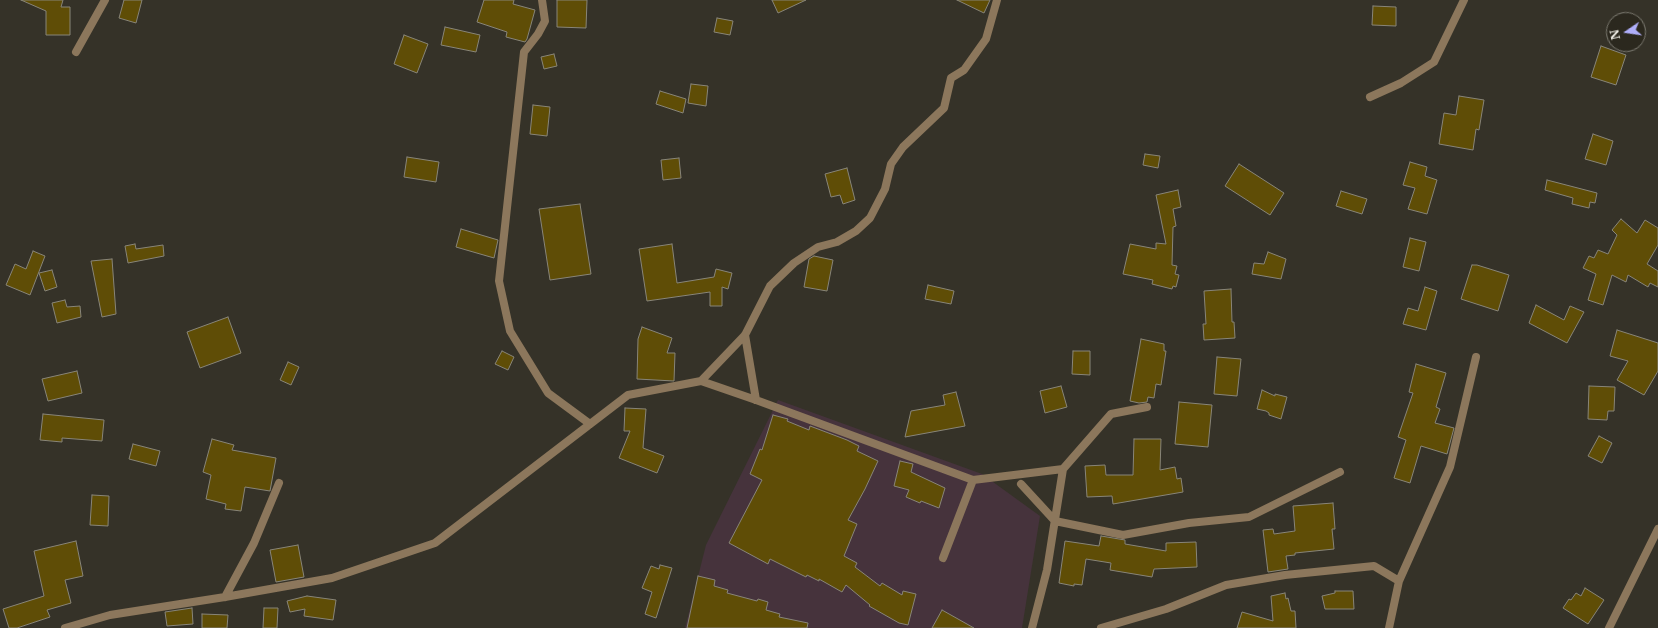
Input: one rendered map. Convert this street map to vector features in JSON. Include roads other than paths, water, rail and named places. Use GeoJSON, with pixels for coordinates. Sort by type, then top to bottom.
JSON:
{"type":"FeatureCollection","features":[{"type":"Feature","properties":{"kind":"street"},"geometry":{"type":"LineString","coordinates":[[76,52],[105,0]]}},
{"type":"Feature","properties":{"kind":"street"},"geometry":{"type":"LineString","coordinates":[[542,0],[545,21],[538,34],[524,52],[499,281],[510,331],[548,393],[590,424]]}},
{"type":"Feature","properties":{"kind":"street"},"geometry":{"type":"LineString","coordinates":[[701,381],[745,335],[770,286],[794,263],[818,247],[837,242],[856,231],[870,218],[885,189],[891,164],[903,147],[944,108],[951,78],[964,70],[986,39],[997,0]]}},
{"type":"Feature","properties":{"kind":"street"},"geometry":{"type":"LineString","coordinates":[[1370,97],[1401,83],[1434,62],[1464,0]]}},
{"type":"Feature","properties":{"kind":"street"},"geometry":{"type":"LineString","coordinates":[[745,335],[756,400]]}},
{"type":"Feature","properties":{"kind":"street"},"geometry":{"type":"LineString","coordinates":[[1389,628],[1399,582],[1450,467],[1476,357]]}},
{"type":"Feature","properties":{"kind":"street"},"geometry":{"type":"LineString","coordinates":[[65,628],[110,615],[332,578],[435,543],[628,395],[701,381],[973,480],[1063,469]]}},
{"type":"Feature","properties":{"kind":"street"},"geometry":{"type":"LineString","coordinates":[[1032,628],[1047,570],[1063,469],[1111,414],[1147,406]]}},
{"type":"Feature","properties":{"kind":"street"},"geometry":{"type":"LineString","coordinates":[[1021,484],[1054,521],[1122,536],[1189,523],[1249,517],[1340,472]]}},
{"type":"Feature","properties":{"kind":"street"},"geometry":{"type":"LineString","coordinates":[[943,558],[973,480]]}},
{"type":"Feature","properties":{"kind":"street"},"geometry":{"type":"LineString","coordinates":[[225,597],[254,543],[279,483]]}},
{"type":"Feature","properties":{"kind":"street"},"geometry":{"type":"LineString","coordinates":[[1609,628],[1658,529]]}},
{"type":"Feature","properties":{"kind":"street"},"geometry":{"type":"LineString","coordinates":[[1101,628],[1166,609],[1226,585],[1285,575],[1374,566],[1399,582]]}}]}
